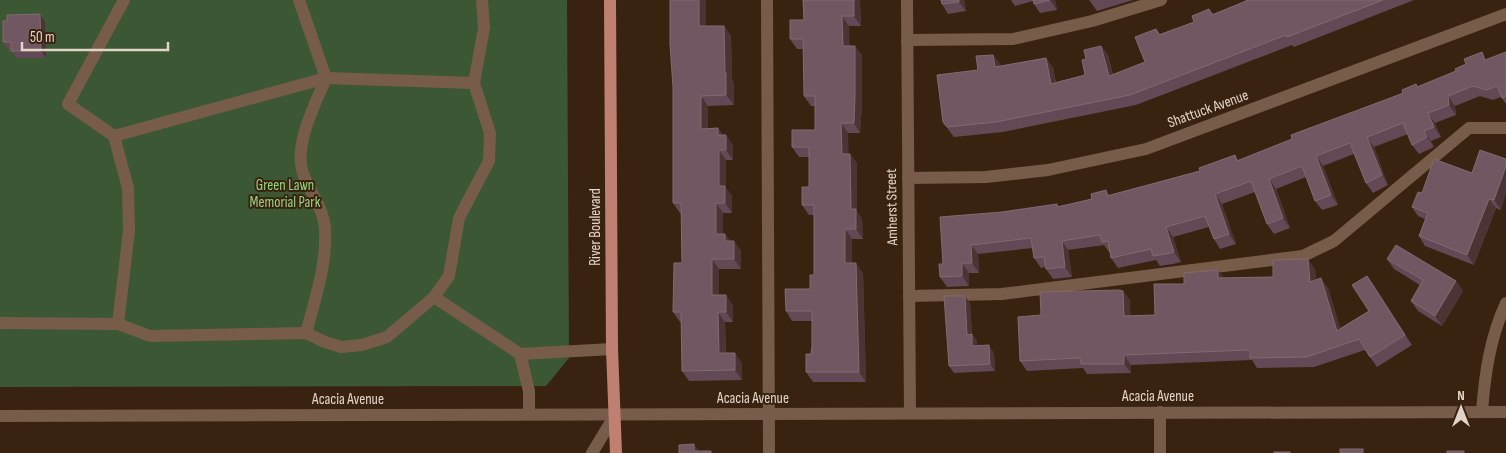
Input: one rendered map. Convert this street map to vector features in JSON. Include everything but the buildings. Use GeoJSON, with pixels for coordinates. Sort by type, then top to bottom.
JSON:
{"type":"FeatureCollection","features":[{"type":"Feature","properties":{"kind":"main road","name":"River Boulevard"},"geometry":{"type":"LineString","coordinates":[[610,0],[612,349],[616,453]]}},
{"type":"Feature","properties":{"kind":"street"},"geometry":{"type":"LineString","coordinates":[[118,324],[129,231],[128,188],[114,136],[68,104],[124,0]]}},
{"type":"Feature","properties":{"kind":"street"},"geometry":{"type":"LineString","coordinates":[[299,0],[326,78],[308,120],[301,154],[303,174],[317,201],[325,226],[325,260],[306,333]]}},
{"type":"Feature","properties":{"kind":"street"},"geometry":{"type":"LineString","coordinates":[[0,323],[118,324],[150,336],[306,333],[325,342],[342,347],[362,345],[387,337],[434,298],[449,276],[458,218],[489,161],[490,133],[474,83],[484,28],[482,0]]}},
{"type":"Feature","properties":{"kind":"street"},"geometry":{"type":"LineString","coordinates":[[767,0],[769,453]]}},
{"type":"Feature","properties":{"kind":"street","name":"Amherst Street"},"geometry":{"type":"LineString","coordinates":[[907,0],[910,414]]}},
{"type":"Feature","properties":{"kind":"street"},"geometry":{"type":"LineString","coordinates":[[907,40],[1013,38],[1092,21],[1161,0]]}},
{"type":"Feature","properties":{"kind":"street","name":"Shattuck Avenue"},"geometry":{"type":"LineString","coordinates":[[908,178],[986,177],[1048,170],[1146,149],[1506,14]]}},
{"type":"Feature","properties":{"kind":"street"},"geometry":{"type":"LineString","coordinates":[[114,136],[326,78],[474,83]]}},
{"type":"Feature","properties":{"kind":"street"},"geometry":{"type":"LineString","coordinates":[[909,296],[1002,294],[1303,256],[1334,241],[1469,128],[1506,128]]}},
{"type":"Feature","properties":{"kind":"street"},"geometry":{"type":"LineString","coordinates":[[434,298],[520,354],[612,349]]}},
{"type":"Feature","properties":{"kind":"street"},"geometry":{"type":"LineString","coordinates":[[1482,412],[1485,372],[1492,338],[1506,303]]}},
{"type":"Feature","properties":{"kind":"street"},"geometry":{"type":"LineString","coordinates":[[520,354],[529,391],[529,414]]}},
{"type":"Feature","properties":{"kind":"street"},"geometry":{"type":"LineString","coordinates":[[1160,412],[1160,453]]}},
{"type":"Feature","properties":{"kind":"street","name":"Acacia Avenue"},"geometry":{"type":"LineString","coordinates":[[0,416],[1506,412]]}},
{"type":"Feature","properties":{"kind":"street"},"geometry":{"type":"LineString","coordinates":[[592,453],[615,415]]}},
{"type":"Feature","properties":{"kind":"green space","name":"Green Lawn Memorial Park"},"geometry":{"type":"Polygon","coordinates":[[[0,0],[567,0],[569,358],[546,386],[0,387],[0,0]]]}}]}
